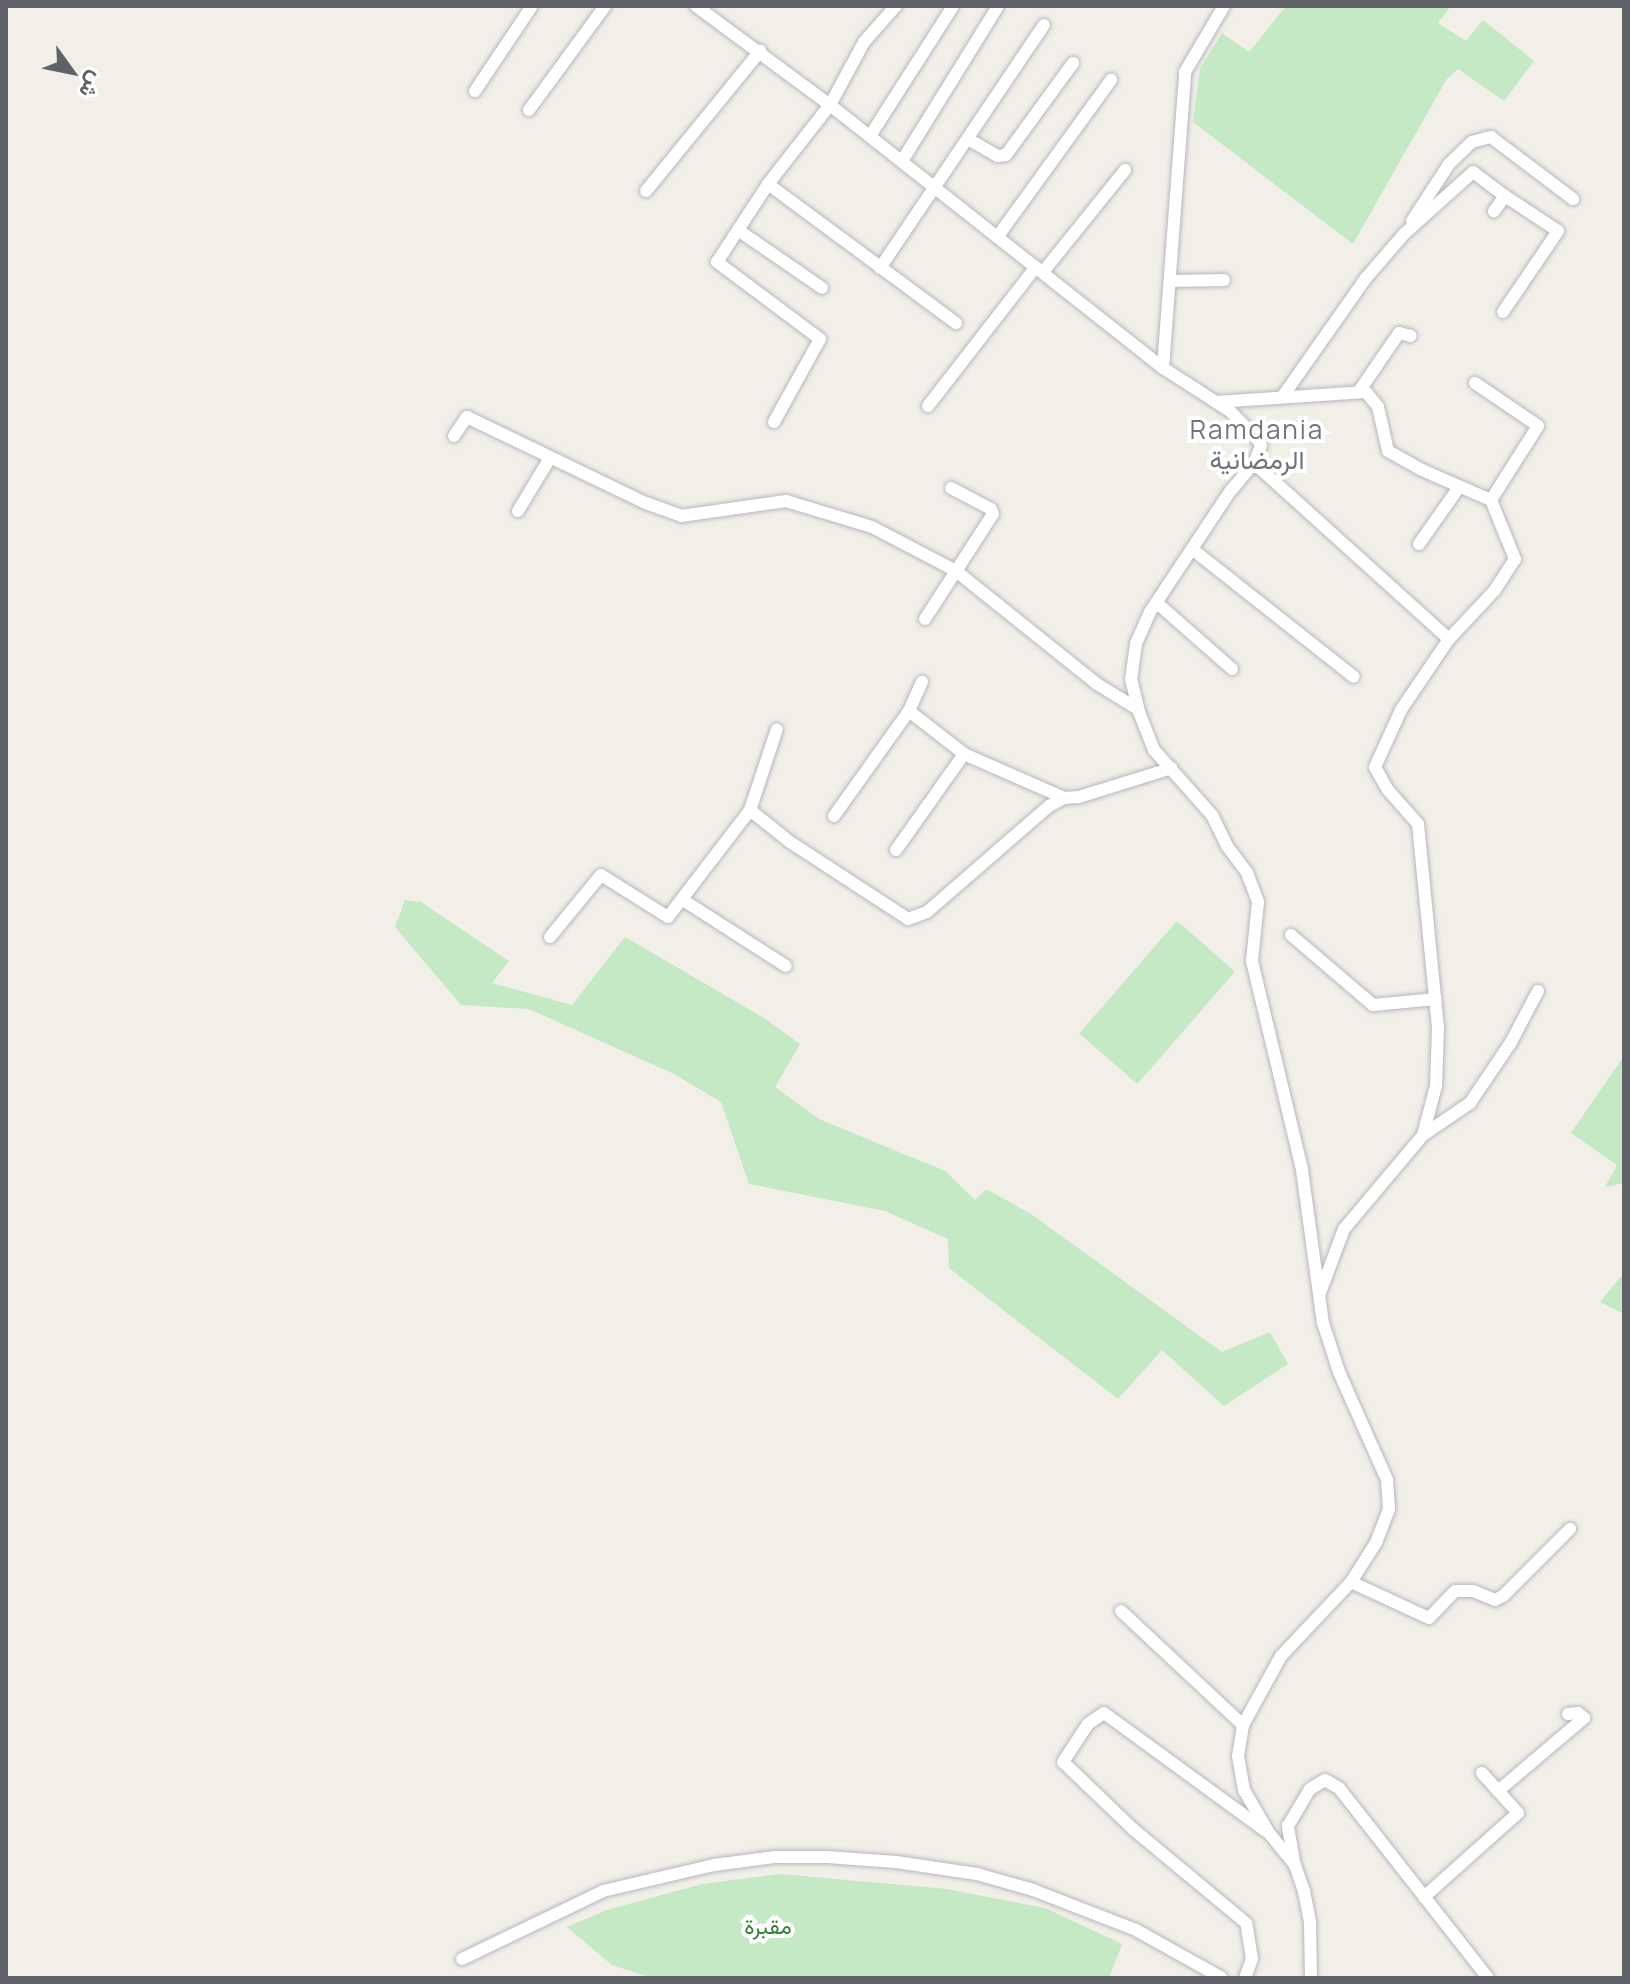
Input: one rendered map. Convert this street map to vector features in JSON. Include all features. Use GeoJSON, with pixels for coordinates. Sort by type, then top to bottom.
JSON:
{"type":"FeatureCollection","features":[{"type":"Feature","properties":{"kind":"street"},"geometry":{"type":"LineString","coordinates":[[475,91],[532,6]]}},
{"type":"Feature","properties":{"kind":"street"},"geometry":{"type":"LineString","coordinates":[[529,110],[605,6]]}},
{"type":"Feature","properties":{"kind":"street"},"geometry":{"type":"LineString","coordinates":[[696,6],[870,136],[1163,368],[1216,402],[1261,446],[1254,463],[1231,490],[1157,603],[1136,644],[1131,679],[1138,709],[1154,750],[1212,815],[1227,846],[1247,873],[1258,902],[1252,961],[1302,1170],[1323,1323],[1339,1372],[1387,1480],[1389,1496],[1384,1526],[1351,1582],[1281,1656],[1243,1725],[1239,1772],[1244,1790],[1269,1833],[1295,1865]]}},
{"type":"Feature","properties":{"kind":"street"},"geometry":{"type":"LineString","coordinates":[[774,422],[820,339],[717,262],[768,184],[830,105],[864,42],[896,6]]}},
{"type":"Feature","properties":{"kind":"street"},"geometry":{"type":"LineString","coordinates":[[870,136],[953,6]]}},
{"type":"Feature","properties":{"kind":"street"},"geometry":{"type":"LineString","coordinates":[[902,161],[998,6]]}},
{"type":"Feature","properties":{"kind":"street"},"geometry":{"type":"LineString","coordinates":[[1163,368],[1172,281],[1177,149],[1185,72],[1224,6]]}},
{"type":"Feature","properties":{"kind":"street"},"geometry":{"type":"LineString","coordinates":[[880,268],[933,185],[968,139],[1044,25]]}},
{"type":"Feature","properties":{"kind":"street"},"geometry":{"type":"LineString","coordinates":[[646,191],[760,51]]}},
{"type":"Feature","properties":{"kind":"street"},"geometry":{"type":"LineString","coordinates":[[968,139],[998,156],[1006,155],[1073,63]]}},
{"type":"Feature","properties":{"kind":"street"},"geometry":{"type":"LineString","coordinates":[[998,236],[1111,80]]}},
{"type":"Feature","properties":{"kind":"street"},"geometry":{"type":"LineString","coordinates":[[1404,234],[1449,164],[1472,142],[1491,137],[1573,199]]}},
{"type":"Feature","properties":{"kind":"street"},"geometry":{"type":"LineString","coordinates":[[928,406],[1125,170]]}},
{"type":"Feature","properties":{"kind":"street"},"geometry":{"type":"LineString","coordinates":[[1283,396],[1366,278],[1404,234],[1473,172],[1558,231],[1503,312]]}},
{"type":"Feature","properties":{"kind":"street"},"geometry":{"type":"LineString","coordinates":[[768,184],[956,323]]}},
{"type":"Feature","properties":{"kind":"street"},"geometry":{"type":"LineString","coordinates":[[1494,211],[1505,196]]}},
{"type":"Feature","properties":{"kind":"street"},"geometry":{"type":"LineString","coordinates":[[738,230],[822,288]]}},
{"type":"Feature","properties":{"kind":"street"},"geometry":{"type":"LineString","coordinates":[[1172,281],[1224,280]]}},
{"type":"Feature","properties":{"kind":"street"},"geometry":{"type":"LineString","coordinates":[[1360,390],[1399,333],[1411,336]]}},
{"type":"Feature","properties":{"kind":"street"},"geometry":{"type":"LineString","coordinates":[[1475,383],[1538,426],[1491,500]]}},
{"type":"Feature","properties":{"kind":"street"},"geometry":{"type":"LineString","coordinates":[[1216,402],[1360,390],[1375,399],[1388,451],[1491,500],[1515,559],[1495,590],[1449,639],[1401,710],[1375,767],[1388,790],[1418,824],[1436,999],[1436,1086],[1423,1135]]}},
{"type":"Feature","properties":{"kind":"street"},"geometry":{"type":"LineString","coordinates":[[454,436],[467,417],[681,516],[786,501],[827,510],[872,527],[956,571],[1097,684],[1138,709]]}},
{"type":"Feature","properties":{"kind":"street"},"geometry":{"type":"LineString","coordinates":[[518,511],[550,458]]}},
{"type":"Feature","properties":{"kind":"street"},"geometry":{"type":"LineString","coordinates":[[1254,463],[1449,639]]}},
{"type":"Feature","properties":{"kind":"street"},"geometry":{"type":"LineString","coordinates":[[1419,544],[1459,487]]}},
{"type":"Feature","properties":{"kind":"street"},"geometry":{"type":"LineString","coordinates":[[925,619],[993,513],[951,488]]}},
{"type":"Feature","properties":{"kind":"street"},"geometry":{"type":"LineString","coordinates":[[1192,549],[1354,677]]}},
{"type":"Feature","properties":{"kind":"street"},"geometry":{"type":"LineString","coordinates":[[1157,603],[1232,669]]}},
{"type":"Feature","properties":{"kind":"street"},"geometry":{"type":"LineString","coordinates":[[834,816],[909,711],[922,682]]}},
{"type":"Feature","properties":{"kind":"street"},"geometry":{"type":"LineString","coordinates":[[909,711],[964,754],[1064,798]]}},
{"type":"Feature","properties":{"kind":"street"},"geometry":{"type":"LineString","coordinates":[[550,937],[601,875],[668,917],[750,810],[777,729]]}},
{"type":"Feature","properties":{"kind":"street"},"geometry":{"type":"LineString","coordinates":[[896,850],[964,754]]}},
{"type":"Feature","properties":{"kind":"street"},"geometry":{"type":"LineString","coordinates":[[750,810],[790,842],[908,919],[927,912],[1049,806],[1064,798],[1079,797],[1172,768]]}},
{"type":"Feature","properties":{"kind":"street"},"geometry":{"type":"LineString","coordinates":[[683,900],[786,966]]}},
{"type":"Feature","properties":{"kind":"street"},"geometry":{"type":"LineString","coordinates":[[1291,935],[1373,1005],[1436,999]]}},
{"type":"Feature","properties":{"kind":"street"},"geometry":{"type":"LineString","coordinates":[[1319,1296],[1344,1229],[1423,1135],[1470,1103],[1510,1044],[1538,991]]}},
{"type":"Feature","properties":{"kind":"street"},"geometry":{"type":"LineString","coordinates":[[1351,1582],[1429,1618],[1455,1591],[1473,1591],[1495,1600],[1503,1596],[1570,1529]]}},
{"type":"Feature","properties":{"kind":"street"},"geometry":{"type":"LineString","coordinates":[[1121,1611],[1243,1725]]}},
{"type":"Feature","properties":{"kind":"street"},"geometry":{"type":"LineString","coordinates":[[1245,1978],[1252,1959],[1246,1923],[1123,1820],[1063,1762],[1088,1724],[1104,1713],[1269,1833]]}},
{"type":"Feature","properties":{"kind":"street"},"geometry":{"type":"LineString","coordinates":[[1498,1791],[1584,1718],[1578,1713],[1568,1714]]}},
{"type":"Feature","properties":{"kind":"street"},"geometry":{"type":"LineString","coordinates":[[1424,1897],[1518,1813],[1482,1773]]}},
{"type":"Feature","properties":{"kind":"street"},"geometry":{"type":"LineString","coordinates":[[1311,1978],[1310,1922],[1288,1826],[1310,1789],[1325,1780],[1339,1788],[1488,1978]]}},
{"type":"Feature","properties":{"kind":"street"},"geometry":{"type":"LineString","coordinates":[[462,1959],[603,1891],[714,1865],[775,1857],[827,1857],[896,1862],[977,1874],[1033,1890],[1136,1930],[1222,1978]]}},
{"type":"Feature","properties":{"kind":"green space"},"geometry":{"type":"Polygon","coordinates":[[[1286,6],[1451,6],[1438,23],[1466,41],[1483,20],[1534,61],[1504,101],[1458,69],[1446,80],[1353,244],[1193,122],[1200,69],[1222,33],[1249,52],[1286,6]]]}},
{"type":"Feature","properties":{"kind":"green space"},"geometry":{"type":"Polygon","coordinates":[[[405,900],[421,902],[509,961],[492,983],[572,1005],[625,937],[764,1018],[800,1044],[775,1087],[819,1119],[945,1171],[975,1200],[986,1189],[1031,1214],[1222,1352],[1270,1332],[1288,1364],[1224,1406],[1162,1350],[1118,1399],[949,1268],[948,1239],[885,1211],[749,1184],[721,1102],[674,1074],[529,1009],[461,1005],[395,927],[405,900]]]}},
{"type":"Feature","properties":{"kind":"green space"},"geometry":{"type":"Polygon","coordinates":[[[1177,921],[1235,972],[1137,1084],[1079,1033],[1177,921]]]}},
{"type":"Feature","properties":{"kind":"green space"},"geometry":{"type":"Polygon","coordinates":[[[1624,1056],[1624,1183],[1605,1187],[1617,1165],[1571,1133],[1624,1056]]]}},
{"type":"Feature","properties":{"kind":"green space"},"geometry":{"type":"Polygon","coordinates":[[[1624,1273],[1624,1314],[1600,1302],[1624,1273]]]}},
{"type":"Feature","properties":{"kind":"green space","name":"مقبرة"},"geometry":{"type":"Polygon","coordinates":[[[780,1874],[947,1889],[1045,1908],[1122,1944],[1109,1978],[652,1978],[612,1965],[567,1927],[607,1910],[702,1884],[780,1874]]]}},
{"type":"Feature","properties":{"kind":"district","name":"Ramdania الرمضانية"},"geometry":{"type":"Point","coordinates":[1257,445]}}]}
